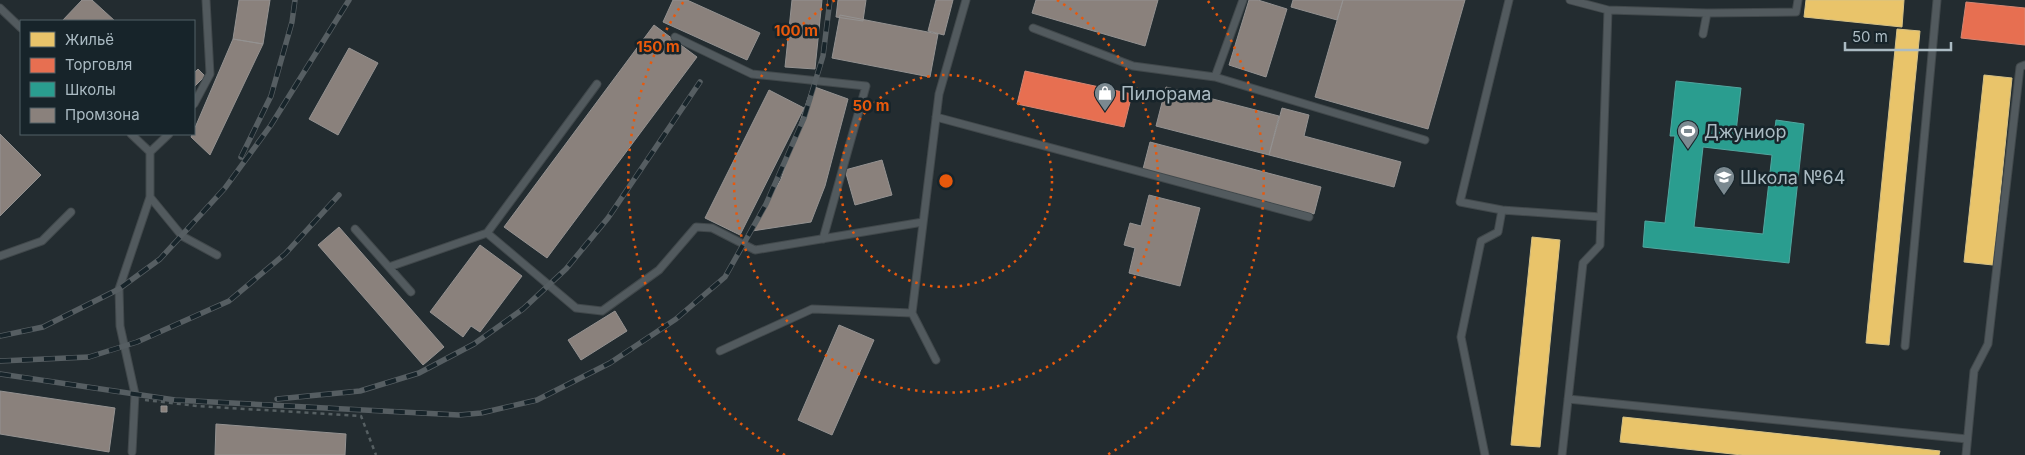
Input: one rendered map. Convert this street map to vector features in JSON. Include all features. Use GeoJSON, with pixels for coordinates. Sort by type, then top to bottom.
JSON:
{"type":"FeatureCollection","features":[{"type":"Feature","properties":{"kind":"lane"},"geometry":{"type":"LineString","coordinates":[[195,102],[210,74],[206,0]]}},
{"type":"Feature","properties":{"kind":"lane"},"geometry":{"type":"LineString","coordinates":[[936,360],[912,313],[939,94],[966,0]]}},
{"type":"Feature","properties":{"kind":"lane"},"geometry":{"type":"LineString","coordinates":[[1215,77],[1243,0]]}},
{"type":"Feature","properties":{"kind":"lane"},"geometry":{"type":"LineString","coordinates":[[1509,0],[1460,202],[1502,210],[1601,217]]}},
{"type":"Feature","properties":{"kind":"lane"},"geometry":{"type":"LineString","coordinates":[[1570,0],[1608,10],[1707,13],[1796,12],[1798,0]]}},
{"type":"Feature","properties":{"kind":"lane"},"geometry":{"type":"LineString","coordinates":[[1905,346],[1936,0]]}},
{"type":"Feature","properties":{"kind":"lane"},"geometry":{"type":"LineString","coordinates":[[0,8],[20,27]]}},
{"type":"Feature","properties":{"kind":"lane"},"geometry":{"type":"LineString","coordinates":[[1562,455],[1583,263],[1600,244],[1608,10]]}},
{"type":"Feature","properties":{"kind":"lane"},"geometry":{"type":"LineString","coordinates":[[1703,34],[1707,13]]}},
{"type":"Feature","properties":{"kind":"lane"},"geometry":{"type":"LineString","coordinates":[[1033,28],[1134,66],[1215,77],[1425,140]]}},
{"type":"Feature","properties":{"kind":"lane"},"geometry":{"type":"LineString","coordinates":[[675,36],[752,74],[866,86],[823,239]]}},
{"type":"Feature","properties":{"kind":"lane"},"geometry":{"type":"LineString","coordinates":[[1966,455],[1974,371],[1988,344],[2020,66],[2025,65]]}},
{"type":"Feature","properties":{"kind":"lane"},"geometry":{"type":"LineString","coordinates":[[389,267],[487,233],[597,84]]}},
{"type":"Feature","properties":{"kind":"lane"},"geometry":{"type":"LineString","coordinates":[[936,117],[1309,217]]}},
{"type":"Feature","properties":{"kind":"lane"},"geometry":{"type":"LineString","coordinates":[[132,135],[150,152],[150,197],[119,289],[120,326],[135,399],[132,452]]}},
{"type":"Feature","properties":{"kind":"lane"},"geometry":{"type":"LineString","coordinates":[[150,152],[168,135]]}},
{"type":"Feature","properties":{"kind":"lane"},"geometry":{"type":"LineString","coordinates":[[150,197],[182,236],[217,255]]}},
{"type":"Feature","properties":{"kind":"lane"},"geometry":{"type":"LineString","coordinates":[[1485,455],[1461,337],[1481,241],[1498,232],[1502,210]]}},
{"type":"Feature","properties":{"kind":"lane"},"geometry":{"type":"LineString","coordinates":[[0,256],[42,241],[71,212]]}},
{"type":"Feature","properties":{"kind":"lane"},"geometry":{"type":"LineString","coordinates":[[487,233],[576,308],[602,310],[659,270],[696,227],[712,228],[755,250],[923,222]]}},
{"type":"Feature","properties":{"kind":"lane"},"geometry":{"type":"LineString","coordinates":[[356,229],[411,292]]}},
{"type":"Feature","properties":{"kind":"lane"},"geometry":{"type":"LineString","coordinates":[[720,351],[812,309],[912,313]]}},
{"type":"Feature","properties":{"kind":"lane"},"geometry":{"type":"LineString","coordinates":[[1568,399],[1967,440]]}},
{"type":"Feature","properties":{"kind":"path"},"geometry":{"type":"LineString","coordinates":[[135,399],[197,406],[361,416],[376,455]]}},
{"type":"Feature","properties":{"kind":"building: Жильё"},"geometry":{"type":"Polygon","coordinates":[[[1806,0],[1904,0],[1902,27],[1804,17],[1806,0]]]}},
{"type":"Feature","properties":{"kind":"building: Жильё"},"geometry":{"type":"Polygon","coordinates":[[[1897,29],[1920,31],[1889,345],[1866,343],[1897,29]]]}},
{"type":"Feature","properties":{"kind":"building: Жильё"},"geometry":{"type":"Polygon","coordinates":[[[1984,75],[2012,78],[1993,265],[1964,262],[1984,75]]]}},
{"type":"Feature","properties":{"kind":"building: Жильё"},"geometry":{"type":"Polygon","coordinates":[[[1532,237],[1560,240],[1540,447],[1511,445],[1532,237]]]}},
{"type":"Feature","properties":{"kind":"building: Жильё"},"geometry":{"type":"Polygon","coordinates":[[[1623,417],[1940,451],[1939,455],[1742,455],[1620,442],[1623,417]]]}},
{"type":"Feature","properties":{"kind":"building: Торговля"},"geometry":{"type":"Polygon","coordinates":[[[1966,2],[2025,8],[2025,45],[1961,38],[1966,2]]]}},
{"type":"Feature","properties":{"kind":"building: Торговля"},"geometry":{"type":"Polygon","coordinates":[[[1025,71],[1132,94],[1124,127],[1017,104],[1025,71]]]}},
{"type":"Feature","properties":{"kind":"building: Школы"},"geometry":{"type":"Polygon","coordinates":[[[1676,81],[1741,88],[1736,132],[1774,136],[1776,120],[1804,124],[1789,263],[1643,247],[1645,221],[1665,223],[1675,136],[1670,136],[1676,81]],[[1703,147],[1694,227],[1763,234],[1772,155],[1703,147]]]}},
{"type":"Feature","properties":{"kind":"building: Промзона"},"geometry":{"type":"Polygon","coordinates":[[[82,0],[92,0],[114,20],[63,20],[82,0]]]}},
{"type":"Feature","properties":{"kind":"building: Промзона"},"geometry":{"type":"Polygon","coordinates":[[[239,0],[270,0],[263,44],[233,39],[239,0]]]}},
{"type":"Feature","properties":{"kind":"building: Промзона"},"geometry":{"type":"Polygon","coordinates":[[[673,0],[687,0],[760,33],[747,60],[663,22],[673,0]]]}},
{"type":"Feature","properties":{"kind":"building: Промзона"},"geometry":{"type":"Polygon","coordinates":[[[792,0],[822,0],[815,69],[785,67],[792,0]]]}},
{"type":"Feature","properties":{"kind":"building: Промзона"},"geometry":{"type":"Polygon","coordinates":[[[838,0],[866,0],[863,21],[836,17],[838,0]]]}},
{"type":"Feature","properties":{"kind":"building: Промзона"},"geometry":{"type":"Polygon","coordinates":[[[936,0],[953,0],[944,35],[928,31],[936,0]]]}},
{"type":"Feature","properties":{"kind":"building: Промзона"},"geometry":{"type":"Polygon","coordinates":[[[1036,0],[1158,0],[1145,46],[1032,13],[1036,0]]]}},
{"type":"Feature","properties":{"kind":"building: Промзона"},"geometry":{"type":"Polygon","coordinates":[[[1249,0],[1258,0],[1287,9],[1266,77],[1229,65],[1249,0]]]}},
{"type":"Feature","properties":{"kind":"building: Промзона"},"geometry":{"type":"Polygon","coordinates":[[[1293,0],[1343,0],[1337,20],[1291,7],[1293,0]]]}},
{"type":"Feature","properties":{"kind":"building: Промзона"},"geometry":{"type":"Polygon","coordinates":[[[1343,0],[1465,0],[1428,129],[1315,97],[1343,0]]]}},
{"type":"Feature","properties":{"kind":"building: Промзона"},"geometry":{"type":"Polygon","coordinates":[[[840,15],[938,34],[930,77],[832,58],[840,15]]]}},
{"type":"Feature","properties":{"kind":"building: Промзона"},"geometry":{"type":"Polygon","coordinates":[[[654,25],[697,57],[547,258],[504,227],[654,25]]]}},
{"type":"Feature","properties":{"kind":"building: Промзона"},"geometry":{"type":"Polygon","coordinates":[[[233,39],[263,44],[210,155],[191,137],[195,135],[195,128],[233,39]]]}},
{"type":"Feature","properties":{"kind":"building: Промзона"},"geometry":{"type":"Polygon","coordinates":[[[349,48],[378,63],[338,135],[309,119],[349,48]]]}},
{"type":"Feature","properties":{"kind":"building: Промзона"},"geometry":{"type":"Polygon","coordinates":[[[198,69],[205,76],[195,86],[195,72],[198,69]]]}},
{"type":"Feature","properties":{"kind":"building: Промзона"},"geometry":{"type":"Polygon","coordinates":[[[812,86],[848,99],[825,186],[811,222],[752,231],[781,179],[812,86]]]}},
{"type":"Feature","properties":{"kind":"building: Промзона"},"geometry":{"type":"Polygon","coordinates":[[[1166,87],[1279,116],[1269,155],[1156,126],[1166,87]]]}},
{"type":"Feature","properties":{"kind":"building: Промзона"},"geometry":{"type":"Polygon","coordinates":[[[769,90],[804,108],[740,235],[705,218],[769,90]]]}},
{"type":"Feature","properties":{"kind":"building: Промзона"},"geometry":{"type":"Polygon","coordinates":[[[1282,108],[1309,115],[1304,136],[1401,162],[1394,187],[1269,155],[1282,108]]]}},
{"type":"Feature","properties":{"kind":"building: Промзона"},"geometry":{"type":"Polygon","coordinates":[[[0,134],[41,175],[0,216],[0,134]]]}},
{"type":"Feature","properties":{"kind":"building: Промзона"},"geometry":{"type":"Polygon","coordinates":[[[1150,142],[1321,187],[1314,214],[1143,169],[1150,142]]]}},
{"type":"Feature","properties":{"kind":"building: Промзона"},"geometry":{"type":"Polygon","coordinates":[[[882,160],[892,195],[855,205],[845,170],[882,160]]]}},
{"type":"Feature","properties":{"kind":"building: Промзона"},"geometry":{"type":"Polygon","coordinates":[[[1149,195],[1200,208],[1180,286],[1129,273],[1135,248],[1124,245],[1130,223],[1141,226],[1149,195]]]}},
{"type":"Feature","properties":{"kind":"building: Промзона"},"geometry":{"type":"Polygon","coordinates":[[[339,227],[444,347],[423,365],[318,245],[339,227]]]}},
{"type":"Feature","properties":{"kind":"building: Промзона"},"geometry":{"type":"Polygon","coordinates":[[[480,245],[522,276],[480,332],[471,326],[463,337],[430,312],[480,245]]]}},
{"type":"Feature","properties":{"kind":"building: Промзона"},"geometry":{"type":"Polygon","coordinates":[[[615,311],[627,331],[581,360],[568,340],[615,311]]]}},
{"type":"Feature","properties":{"kind":"building: Промзона"},"geometry":{"type":"Polygon","coordinates":[[[839,325],[874,340],[832,435],[798,420],[839,325]]]}},
{"type":"Feature","properties":{"kind":"building: Промзона"},"geometry":{"type":"Polygon","coordinates":[[[0,391],[115,408],[109,452],[0,434],[0,391]]]}},
{"type":"Feature","properties":{"kind":"building: Промзона"},"geometry":{"type":"Polygon","coordinates":[[[161,406],[167,406],[167,412],[161,412],[161,406]]]}},
{"type":"Feature","properties":{"kind":"building: Промзона"},"geometry":{"type":"Polygon","coordinates":[[[216,424],[346,434],[345,455],[215,455],[216,424]]]}},
{"type":"Feature","properties":{"kind":"railway"},"geometry":{"type":"LineString","coordinates":[[241,157],[271,96],[292,22],[295,0]]}},
{"type":"Feature","properties":{"kind":"railway"},"geometry":{"type":"LineString","coordinates":[[0,336],[43,327],[119,289],[160,259],[225,188],[271,125],[349,0]]}},
{"type":"Feature","properties":{"kind":"railway"},"geometry":{"type":"LineString","coordinates":[[0,374],[175,400],[459,415],[481,413],[537,400],[610,363],[676,319],[725,277],[766,204],[804,118],[823,56],[830,0]]}},
{"type":"Feature","properties":{"kind":"railway"},"geometry":{"type":"LineString","coordinates":[[277,399],[360,391],[419,373],[474,344],[523,309],[566,269],[608,218],[700,82]]}},
{"type":"Feature","properties":{"kind":"railway"},"geometry":{"type":"LineString","coordinates":[[0,361],[89,357],[137,342],[229,301],[285,254],[339,195]]}},
{"type":"Feature","properties":{"kind":"place","name":"Пилорама"},"geometry":{"type":"Point","coordinates":[1105,112]}},
{"type":"Feature","properties":{"kind":"place","name":"Джуниор"},"geometry":{"type":"Point","coordinates":[1688,150]}},
{"type":"Feature","properties":{"kind":"place","name":"Школа №64"},"geometry":{"type":"Point","coordinates":[1724,196]}}]}
